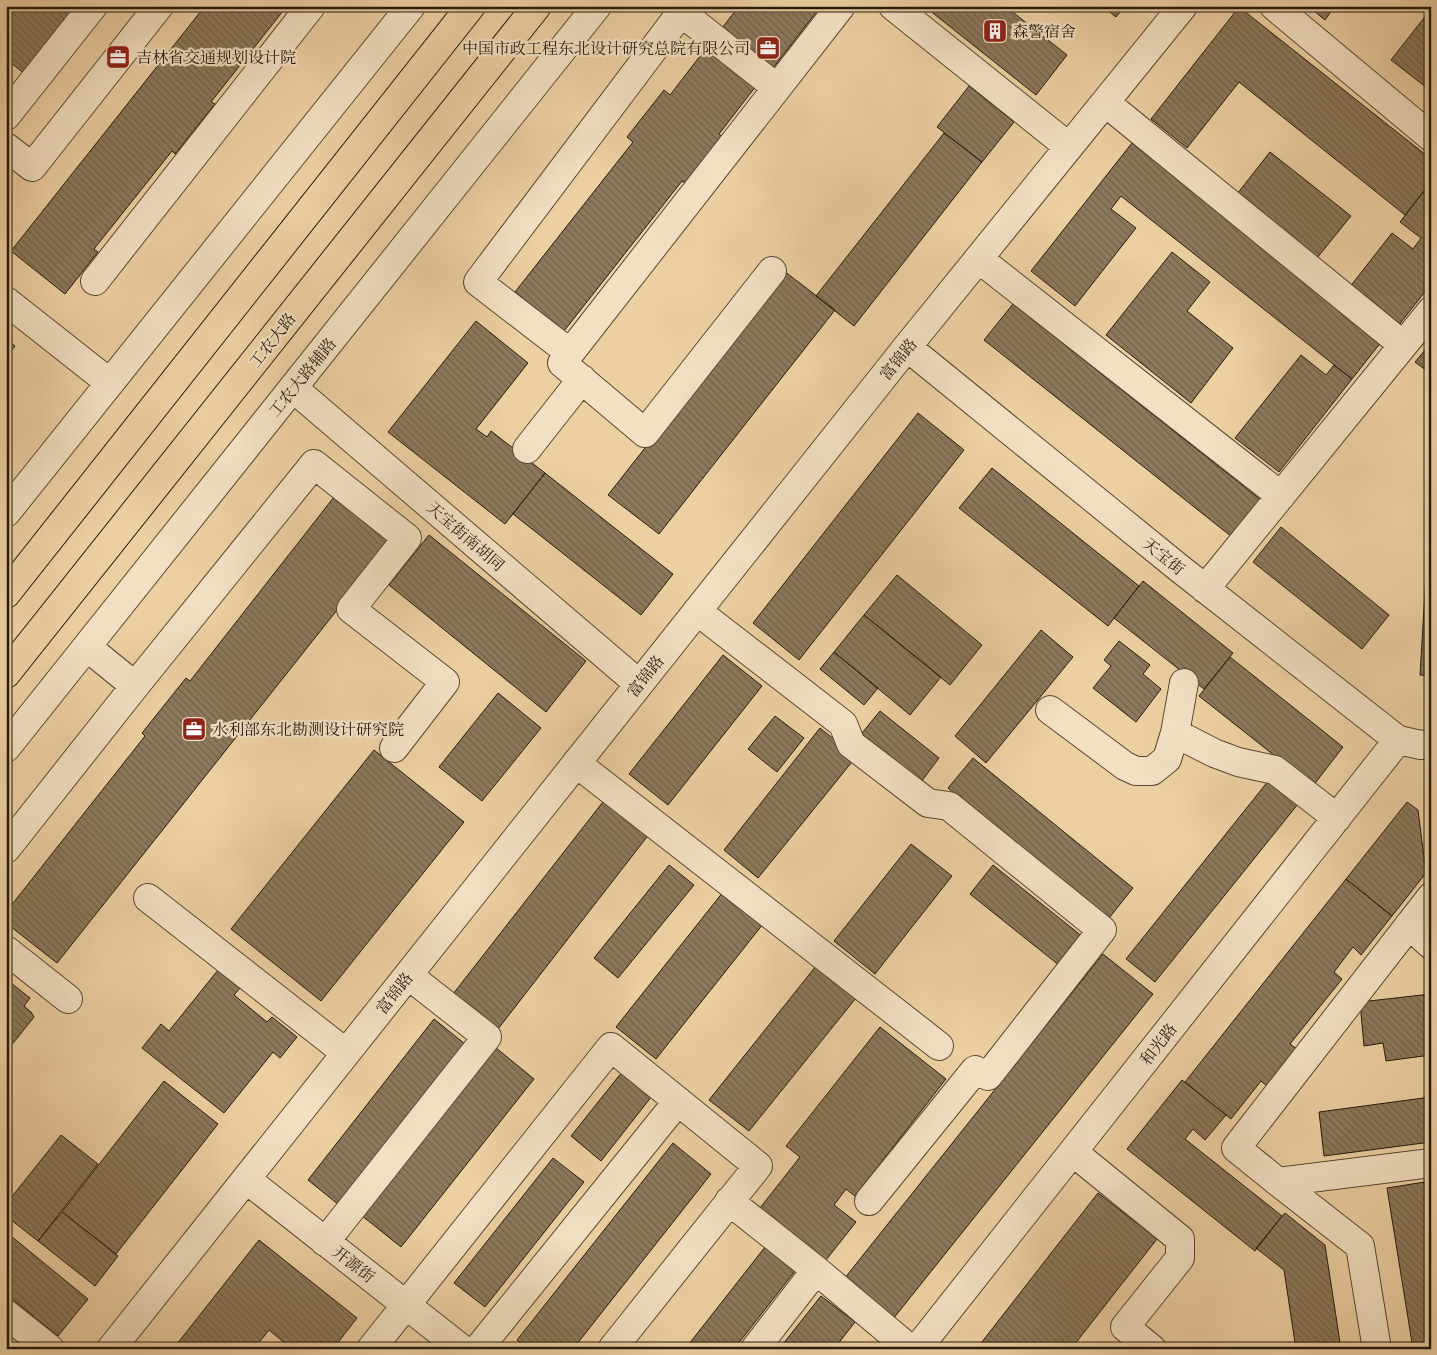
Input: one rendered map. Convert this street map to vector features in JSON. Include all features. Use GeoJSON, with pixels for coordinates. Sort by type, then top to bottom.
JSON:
{"type":"FeatureCollection","features":[{"type":"Feature","properties":{"kind":"main road"},"geometry":{"type":"LineString","coordinates":[[6,594],[470,6]]}},
{"type":"Feature","properties":{"kind":"main road","name":"工农大路"},"geometry":{"type":"LineString","coordinates":[[6,674],[537,6]]}},
{"type":"Feature","properties":{"kind":"street"},"geometry":{"type":"LineString","coordinates":[[6,116],[93,6]]}},
{"type":"Feature","properties":{"kind":"street"},"geometry":{"type":"LineString","coordinates":[[6,147],[32,167],[159,6]]}},
{"type":"Feature","properties":{"kind":"street"},"geometry":{"type":"LineString","coordinates":[[95,281],[311,6]]}},
{"type":"Feature","properties":{"kind":"street"},"geometry":{"type":"LineString","coordinates":[[6,513],[411,6]]}},
{"type":"Feature","properties":{"kind":"street","name":"工农大路辅路"},"geometry":{"type":"LineString","coordinates":[[6,748],[597,6]]}},
{"type":"Feature","properties":{"kind":"street"},"geometry":{"type":"LineString","coordinates":[[772,271],[645,433],[562,363],[841,6]]}},
{"type":"Feature","properties":{"kind":"street"},"geometry":{"type":"LineString","coordinates":[[893,6],[1069,147]]}},
{"type":"Feature","properties":{"kind":"street","name":"富锦路"},"geometry":{"type":"LineString","coordinates":[[111,1349],[907,347],[1183,6]]}},
{"type":"Feature","properties":{"kind":"street"},"geometry":{"type":"LineString","coordinates":[[1274,6],[1431,137]]}},
{"type":"Feature","properties":{"kind":"street"},"geometry":{"type":"LineString","coordinates":[[570,353],[478,282],[684,10],[777,88]]}},
{"type":"Feature","properties":{"kind":"street"},"geometry":{"type":"LineString","coordinates":[[1106,102],[1403,345]]}},
{"type":"Feature","properties":{"kind":"street"},"geometry":{"type":"LineString","coordinates":[[978,259],[1281,496]]}},
{"type":"Feature","properties":{"kind":"street"},"geometry":{"type":"LineString","coordinates":[[6,301],[110,384]]}},
{"type":"Feature","properties":{"kind":"street"},"geometry":{"type":"LineString","coordinates":[[1206,589],[1431,311]]}},
{"type":"Feature","properties":{"kind":"street","name":"天宝街"},"geometry":{"type":"LineString","coordinates":[[907,347],[1206,589],[1398,740],[1421,745],[1431,744]]}},
{"type":"Feature","properties":{"kind":"street"},"geometry":{"type":"LineString","coordinates":[[528,449],[582,379]]}},
{"type":"Feature","properties":{"kind":"street","name":"天宝街南胡同"},"geometry":{"type":"LineString","coordinates":[[293,388],[639,684]]}},
{"type":"Feature","properties":{"kind":"street"},"geometry":{"type":"LineString","coordinates":[[6,849],[314,464],[407,538],[351,609],[444,682],[394,748]]}},
{"type":"Feature","properties":{"kind":"street"},"geometry":{"type":"LineString","coordinates":[[697,611],[843,724],[851,744],[928,803],[949,806],[1102,930],[988,1076],[975,1070],[869,1201]]}},
{"type":"Feature","properties":{"kind":"street"},"geometry":{"type":"LineString","coordinates":[[87,647],[135,686]]}},
{"type":"Feature","properties":{"kind":"street"},"geometry":{"type":"LineString","coordinates":[[1050,710],[1125,766],[1136,772],[1152,771],[1166,759],[1175,733],[1184,683]]}},
{"type":"Feature","properties":{"kind":"street"},"geometry":{"type":"LineString","coordinates":[[1175,733],[1214,753],[1238,762],[1275,770],[1336,818]]}},
{"type":"Feature","properties":{"kind":"street","name":"和光路"},"geometry":{"type":"LineString","coordinates":[[917,1349],[1398,740]]}},
{"type":"Feature","properties":{"kind":"street"},"geometry":{"type":"LineString","coordinates":[[576,763],[939,1046]]}},
{"type":"Feature","properties":{"kind":"street"},"geometry":{"type":"LineString","coordinates":[[1377,1349],[1360,1246],[1236,1148],[1431,897]]}},
{"type":"Feature","properties":{"kind":"street"},"geometry":{"type":"LineString","coordinates":[[148,898],[346,1053]]}},
{"type":"Feature","properties":{"kind":"street"},"geometry":{"type":"LineString","coordinates":[[1410,924],[1431,945]]}},
{"type":"Feature","properties":{"kind":"street"},"geometry":{"type":"LineString","coordinates":[[6,950],[68,999]]}},
{"type":"Feature","properties":{"kind":"street"},"geometry":{"type":"LineString","coordinates":[[325,1242],[487,1037],[408,975]]}},
{"type":"Feature","properties":{"kind":"street"},"geometry":{"type":"LineString","coordinates":[[371,1349],[611,1047],[758,1166],[612,1349]]}},
{"type":"Feature","properties":{"kind":"street"},"geometry":{"type":"LineString","coordinates":[[478,1349],[678,1101]]}},
{"type":"Feature","properties":{"kind":"street"},"geometry":{"type":"LineString","coordinates":[[1073,1152],[1180,1238],[1180,1258],[1125,1327],[1152,1349]]}},
{"type":"Feature","properties":{"kind":"street"},"geometry":{"type":"LineString","coordinates":[[1278,1182],[1431,1163]]}},
{"type":"Feature","properties":{"kind":"street","name":"开源街"},"geometry":{"type":"LineString","coordinates":[[246,1179],[462,1349]]}},
{"type":"Feature","properties":{"kind":"street"},"geometry":{"type":"LineString","coordinates":[[729,1201],[816,1270],[910,1349]]}},
{"type":"Feature","properties":{"kind":"street"},"geometry":{"type":"LineString","coordinates":[[755,1349],[816,1270]]}},
{"type":"Feature","properties":{"kind":"street"},"geometry":{"type":"LineString","coordinates":[[6,1314],[50,1349]]}},
{"type":"Feature","properties":{"kind":"building"},"geometry":{"type":"Polygon","coordinates":[[[6,6],[79,6],[25,74],[6,59],[6,6]]]}},
{"type":"Feature","properties":{"kind":"building"},"geometry":{"type":"Polygon","coordinates":[[[205,6],[287,6],[211,102],[215,104],[175,154],[172,151],[94,249],[98,252],[65,294],[11,251],[205,6]]]}},
{"type":"Feature","properties":{"kind":"building","name":"中国市政工程东北设计研究总院有限公司"},"geometry":{"type":"Polygon","coordinates":[[[739,6],[821,6],[773,68],[722,28],[739,6]]]}},
{"type":"Feature","properties":{"kind":"building","name":"森警宿舍"},"geometry":{"type":"Polygon","coordinates":[[[924,6],[1005,6],[1067,55],[1036,95],[924,6]]]}},
{"type":"Feature","properties":{"kind":"building"},"geometry":{"type":"Polygon","coordinates":[[[1102,6],[1125,6],[1116,17],[1102,6]]]}},
{"type":"Feature","properties":{"kind":"building"},"geometry":{"type":"Polygon","coordinates":[[[1308,6],[1335,6],[1325,20],[1308,6]]]}},
{"type":"Feature","properties":{"kind":"building"},"geometry":{"type":"Polygon","coordinates":[[[1239,7],[1431,159],[1431,182],[1405,215],[1239,82],[1187,148],[1151,119],[1239,7]]]}},
{"type":"Feature","properties":{"kind":"building"},"geometry":{"type":"Polygon","coordinates":[[[1431,9],[1431,91],[1391,60],[1431,9]]]}},
{"type":"Feature","properties":{"kind":"building"},"geometry":{"type":"Polygon","coordinates":[[[707,47],[756,86],[719,134],[722,136],[685,183],[682,181],[564,331],[515,292],[633,142],[627,137],[664,90],[670,95],[707,47]]]}},
{"type":"Feature","properties":{"kind":"building"},"geometry":{"type":"Polygon","coordinates":[[[969,86],[1014,122],[982,162],[937,127],[969,86]]]}},
{"type":"Feature","properties":{"kind":"building"},"geometry":{"type":"Polygon","coordinates":[[[944,133],[982,162],[854,326],[816,296],[944,133]]]}},
{"type":"Feature","properties":{"kind":"building"},"geometry":{"type":"Polygon","coordinates":[[[1132,143],[1382,341],[1352,379],[1121,196],[1111,209],[1136,228],[1075,306],[1031,271],[1132,143]]]}},
{"type":"Feature","properties":{"kind":"building"},"geometry":{"type":"Polygon","coordinates":[[[1270,152],[1351,216],[1317,258],[1237,194],[1270,152]]]}},
{"type":"Feature","properties":{"kind":"building"},"geometry":{"type":"Polygon","coordinates":[[[1431,182],[1431,284],[1398,326],[1349,288],[1392,233],[1413,249],[1421,238],[1400,222],[1431,182]]]}},
{"type":"Feature","properties":{"kind":"building"},"geometry":{"type":"Polygon","coordinates":[[[1172,252],[1210,282],[1187,311],[1233,348],[1191,403],[1106,335],[1172,252]]]}},
{"type":"Feature","properties":{"kind":"building"},"geometry":{"type":"Polygon","coordinates":[[[784,271],[835,310],[659,534],[608,495],[784,271]]]}},
{"type":"Feature","properties":{"kind":"building"},"geometry":{"type":"Polygon","coordinates":[[[1013,304],[1261,500],[1232,537],[984,340],[1013,304]]]}},
{"type":"Feature","properties":{"kind":"building"},"geometry":{"type":"Polygon","coordinates":[[[476,321],[528,363],[476,429],[487,437],[491,431],[545,473],[505,524],[388,432],[476,321]]]}},
{"type":"Feature","properties":{"kind":"building"},"geometry":{"type":"Polygon","coordinates":[[[6,339],[15,346],[6,358],[6,339]]]}},
{"type":"Feature","properties":{"kind":"building"},"geometry":{"type":"Polygon","coordinates":[[[1431,343],[1431,374],[1415,362],[1431,343]]]}},
{"type":"Feature","properties":{"kind":"building"},"geometry":{"type":"Polygon","coordinates":[[[1301,355],[1326,375],[1334,365],[1352,379],[1279,472],[1235,438],[1301,355]]]}},
{"type":"Feature","properties":{"kind":"building"},"geometry":{"type":"Polygon","coordinates":[[[918,413],[964,450],[799,660],[753,623],[918,413]]]}},
{"type":"Feature","properties":{"kind":"building"},"geometry":{"type":"Polygon","coordinates":[[[992,468],[1139,586],[1108,626],[959,508],[992,468]]]}},
{"type":"Feature","properties":{"kind":"building"},"geometry":{"type":"Polygon","coordinates":[[[545,473],[673,574],[641,615],[513,514],[545,473]]]}},
{"type":"Feature","properties":{"kind":"building"},"geometry":{"type":"Polygon","coordinates":[[[1431,490],[1431,676],[1420,675],[1431,490]]]}},
{"type":"Feature","properties":{"kind":"building","name":"水利部东北勘测设计研究院"},"geometry":{"type":"Polygon","coordinates":[[[334,497],[391,542],[57,963],[6,923],[6,912],[145,736],[142,733],[186,678],[190,681],[334,497]]]}},
{"type":"Feature","properties":{"kind":"building"},"geometry":{"type":"Polygon","coordinates":[[[1281,527],[1389,615],[1362,649],[1253,562],[1281,527]]]}},
{"type":"Feature","properties":{"kind":"building"},"geometry":{"type":"Polygon","coordinates":[[[429,535],[586,661],[546,712],[389,585],[429,535]]]}},
{"type":"Feature","properties":{"kind":"building"},"geometry":{"type":"Polygon","coordinates":[[[897,575],[982,645],[950,685],[864,615],[897,575]]]}},
{"type":"Feature","properties":{"kind":"building"},"geometry":{"type":"Polygon","coordinates":[[[1143,581],[1233,653],[1204,689],[1114,618],[1143,581]]]}},
{"type":"Feature","properties":{"kind":"building"},"geometry":{"type":"Polygon","coordinates":[[[864,615],[941,677],[910,715],[834,652],[864,615]]]}},
{"type":"Feature","properties":{"kind":"building"},"geometry":{"type":"Polygon","coordinates":[[[1041,630],[1073,657],[986,763],[955,736],[1041,630]]]}},
{"type":"Feature","properties":{"kind":"building"},"geometry":{"type":"Polygon","coordinates":[[[1119,641],[1150,665],[1143,674],[1161,689],[1136,722],[1093,688],[1111,666],[1104,660],[1119,641]]]}},
{"type":"Feature","properties":{"kind":"building"},"geometry":{"type":"Polygon","coordinates":[[[834,652],[878,688],[864,705],[820,669],[834,652]]]}},
{"type":"Feature","properties":{"kind":"building"},"geometry":{"type":"Polygon","coordinates":[[[723,655],[762,686],[668,805],[629,774],[723,655]]]}},
{"type":"Feature","properties":{"kind":"building"},"geometry":{"type":"Polygon","coordinates":[[[1230,657],[1343,747],[1313,786],[1199,696],[1230,657]]]}},
{"type":"Feature","properties":{"kind":"building"},"geometry":{"type":"Polygon","coordinates":[[[498,693],[541,728],[482,801],[439,767],[498,693]]]}},
{"type":"Feature","properties":{"kind":"building"},"geometry":{"type":"Polygon","coordinates":[[[880,711],[939,758],[918,786],[858,738],[880,711]]]}},
{"type":"Feature","properties":{"kind":"building"},"geometry":{"type":"Polygon","coordinates":[[[775,716],[804,738],[777,772],[748,749],[775,716]]]}},
{"type":"Feature","properties":{"kind":"building"},"geometry":{"type":"Polygon","coordinates":[[[820,728],[856,757],[758,878],[724,850],[820,728]]]}},
{"type":"Feature","properties":{"kind":"building"},"geometry":{"type":"Polygon","coordinates":[[[374,750],[464,822],[321,1001],[231,929],[374,750]]]}},
{"type":"Feature","properties":{"kind":"building"},"geometry":{"type":"Polygon","coordinates":[[[973,758],[1133,888],[1109,918],[948,788],[973,758]]]}},
{"type":"Feature","properties":{"kind":"building"},"geometry":{"type":"Polygon","coordinates":[[[1269,780],[1298,804],[1155,982],[1126,959],[1269,780]]]}},
{"type":"Feature","properties":{"kind":"building"},"geometry":{"type":"Polygon","coordinates":[[[606,798],[650,833],[498,1029],[453,994],[606,798]]]}},
{"type":"Feature","properties":{"kind":"building"},"geometry":{"type":"Polygon","coordinates":[[[1407,802],[1418,810],[1426,873],[1392,916],[1346,879],[1407,802]]]}},
{"type":"Feature","properties":{"kind":"building"},"geometry":{"type":"Polygon","coordinates":[[[911,844],[952,876],[875,974],[834,941],[911,844]]]}},
{"type":"Feature","properties":{"kind":"building"},"geometry":{"type":"Polygon","coordinates":[[[669,865],[694,885],[618,978],[594,958],[669,865]]]}},
{"type":"Feature","properties":{"kind":"building"},"geometry":{"type":"Polygon","coordinates":[[[993,865],[1083,937],[1060,966],[970,894],[993,865]]]}},
{"type":"Feature","properties":{"kind":"building"},"geometry":{"type":"Polygon","coordinates":[[[1346,879],[1392,916],[1361,955],[1353,947],[1334,972],[1342,979],[1290,1044],[1297,1049],[1267,1086],[1261,1081],[1231,1119],[1185,1082],[1346,879]]]}},
{"type":"Feature","properties":{"kind":"building"},"geometry":{"type":"Polygon","coordinates":[[[723,892],[763,924],[656,1059],[616,1027],[723,892]]]}},
{"type":"Feature","properties":{"kind":"building"},"geometry":{"type":"Polygon","coordinates":[[[1103,954],[1153,994],[893,1319],[844,1279],[1103,954]]]}},
{"type":"Feature","properties":{"kind":"building"},"geometry":{"type":"Polygon","coordinates":[[[816,966],[856,998],[749,1131],[709,1100],[816,966]]]}},
{"type":"Feature","properties":{"kind":"building"},"geometry":{"type":"Polygon","coordinates":[[[218,970],[240,988],[234,995],[267,1022],[272,1017],[297,1037],[280,1058],[273,1052],[224,1113],[142,1048],[161,1024],[169,1031],[218,970]]]}},
{"type":"Feature","properties":{"kind":"building"},"geometry":{"type":"Polygon","coordinates":[[[6,979],[30,998],[24,1006],[34,1017],[6,1052],[6,979]]]}},
{"type":"Feature","properties":{"kind":"building"},"geometry":{"type":"Polygon","coordinates":[[[1431,994],[1431,1055],[1386,1061],[1383,1043],[1364,1046],[1360,1002],[1431,994]]]}},
{"type":"Feature","properties":{"kind":"building"},"geometry":{"type":"Polygon","coordinates":[[[434,1019],[465,1044],[339,1205],[308,1180],[434,1019]]]}},
{"type":"Feature","properties":{"kind":"building"},"geometry":{"type":"Polygon","coordinates":[[[880,1027],[946,1079],[855,1196],[846,1189],[834,1205],[856,1222],[826,1260],[760,1208],[800,1157],[786,1146],[880,1027]]]}},
{"type":"Feature","properties":{"kind":"building"},"geometry":{"type":"Polygon","coordinates":[[[495,1047],[534,1079],[401,1247],[361,1215],[495,1047]]]}},
{"type":"Feature","properties":{"kind":"building"},"geometry":{"type":"Polygon","coordinates":[[[622,1072],[652,1096],[601,1161],[571,1136],[622,1072]]]}},
{"type":"Feature","properties":{"kind":"building"},"geometry":{"type":"Polygon","coordinates":[[[1182,1080],[1226,1115],[1205,1140],[1193,1129],[1185,1139],[1282,1216],[1255,1251],[1127,1149],[1182,1080]]]}},
{"type":"Feature","properties":{"kind":"building"},"geometry":{"type":"Polygon","coordinates":[[[164,1081],[218,1124],[116,1254],[62,1212],[164,1081]]]}},
{"type":"Feature","properties":{"kind":"building"},"geometry":{"type":"Polygon","coordinates":[[[1431,1097],[1431,1142],[1324,1156],[1319,1112],[1431,1097]]]}},
{"type":"Feature","properties":{"kind":"building"},"geometry":{"type":"Polygon","coordinates":[[[61,1135],[98,1164],[38,1241],[6,1216],[6,1204],[61,1135]]]}},
{"type":"Feature","properties":{"kind":"building"},"geometry":{"type":"Polygon","coordinates":[[[673,1143],[711,1174],[573,1349],[528,1349],[517,1340],[673,1143]]]}},
{"type":"Feature","properties":{"kind":"building"},"geometry":{"type":"Polygon","coordinates":[[[553,1158],[584,1182],[485,1307],[454,1283],[553,1158]]]}},
{"type":"Feature","properties":{"kind":"building"},"geometry":{"type":"Polygon","coordinates":[[[1431,1181],[1431,1349],[1413,1349],[1387,1188],[1431,1181]]]}},
{"type":"Feature","properties":{"kind":"building"},"geometry":{"type":"Polygon","coordinates":[[[1098,1193],[1157,1239],[1071,1349],[981,1349],[978,1347],[1098,1193]]]}},
{"type":"Feature","properties":{"kind":"building"},"geometry":{"type":"Polygon","coordinates":[[[62,1212],[118,1256],[95,1286],[38,1241],[62,1212]]]}},
{"type":"Feature","properties":{"kind":"building"},"geometry":{"type":"Polygon","coordinates":[[[1285,1213],[1325,1245],[1341,1349],[1296,1349],[1284,1270],[1256,1248],[1285,1213]]]}},
{"type":"Feature","properties":{"kind":"building"},"geometry":{"type":"Polygon","coordinates":[[[6,1232],[88,1299],[58,1336],[6,1294],[6,1232]]]}},
{"type":"Feature","properties":{"kind":"building"},"geometry":{"type":"Polygon","coordinates":[[[259,1240],[357,1318],[333,1349],[292,1349],[269,1330],[254,1349],[173,1349],[259,1240]]]}},
{"type":"Feature","properties":{"kind":"building"},"geometry":{"type":"Polygon","coordinates":[[[769,1242],[799,1266],[734,1349],[685,1349],[769,1242]]]}},
{"type":"Feature","properties":{"kind":"building"},"geometry":{"type":"Polygon","coordinates":[[[821,1296],[855,1322],[834,1349],[779,1349],[821,1296]]]}},
{"type":"Feature","properties":{"kind":"place","name":"森警宿舍"},"geometry":{"type":"Point","coordinates":[995,31]}},
{"type":"Feature","properties":{"kind":"place","name":"中国市政工程东北设计研究总院有限公司"},"geometry":{"type":"Point","coordinates":[768,48]}},
{"type":"Feature","properties":{"kind":"place","name":"吉林省交通规划设计院"},"geometry":{"type":"Point","coordinates":[118,57]}},
{"type":"Feature","properties":{"kind":"place","name":"水利部东北勘测设计研究院"},"geometry":{"type":"Point","coordinates":[194,729]}}]}
